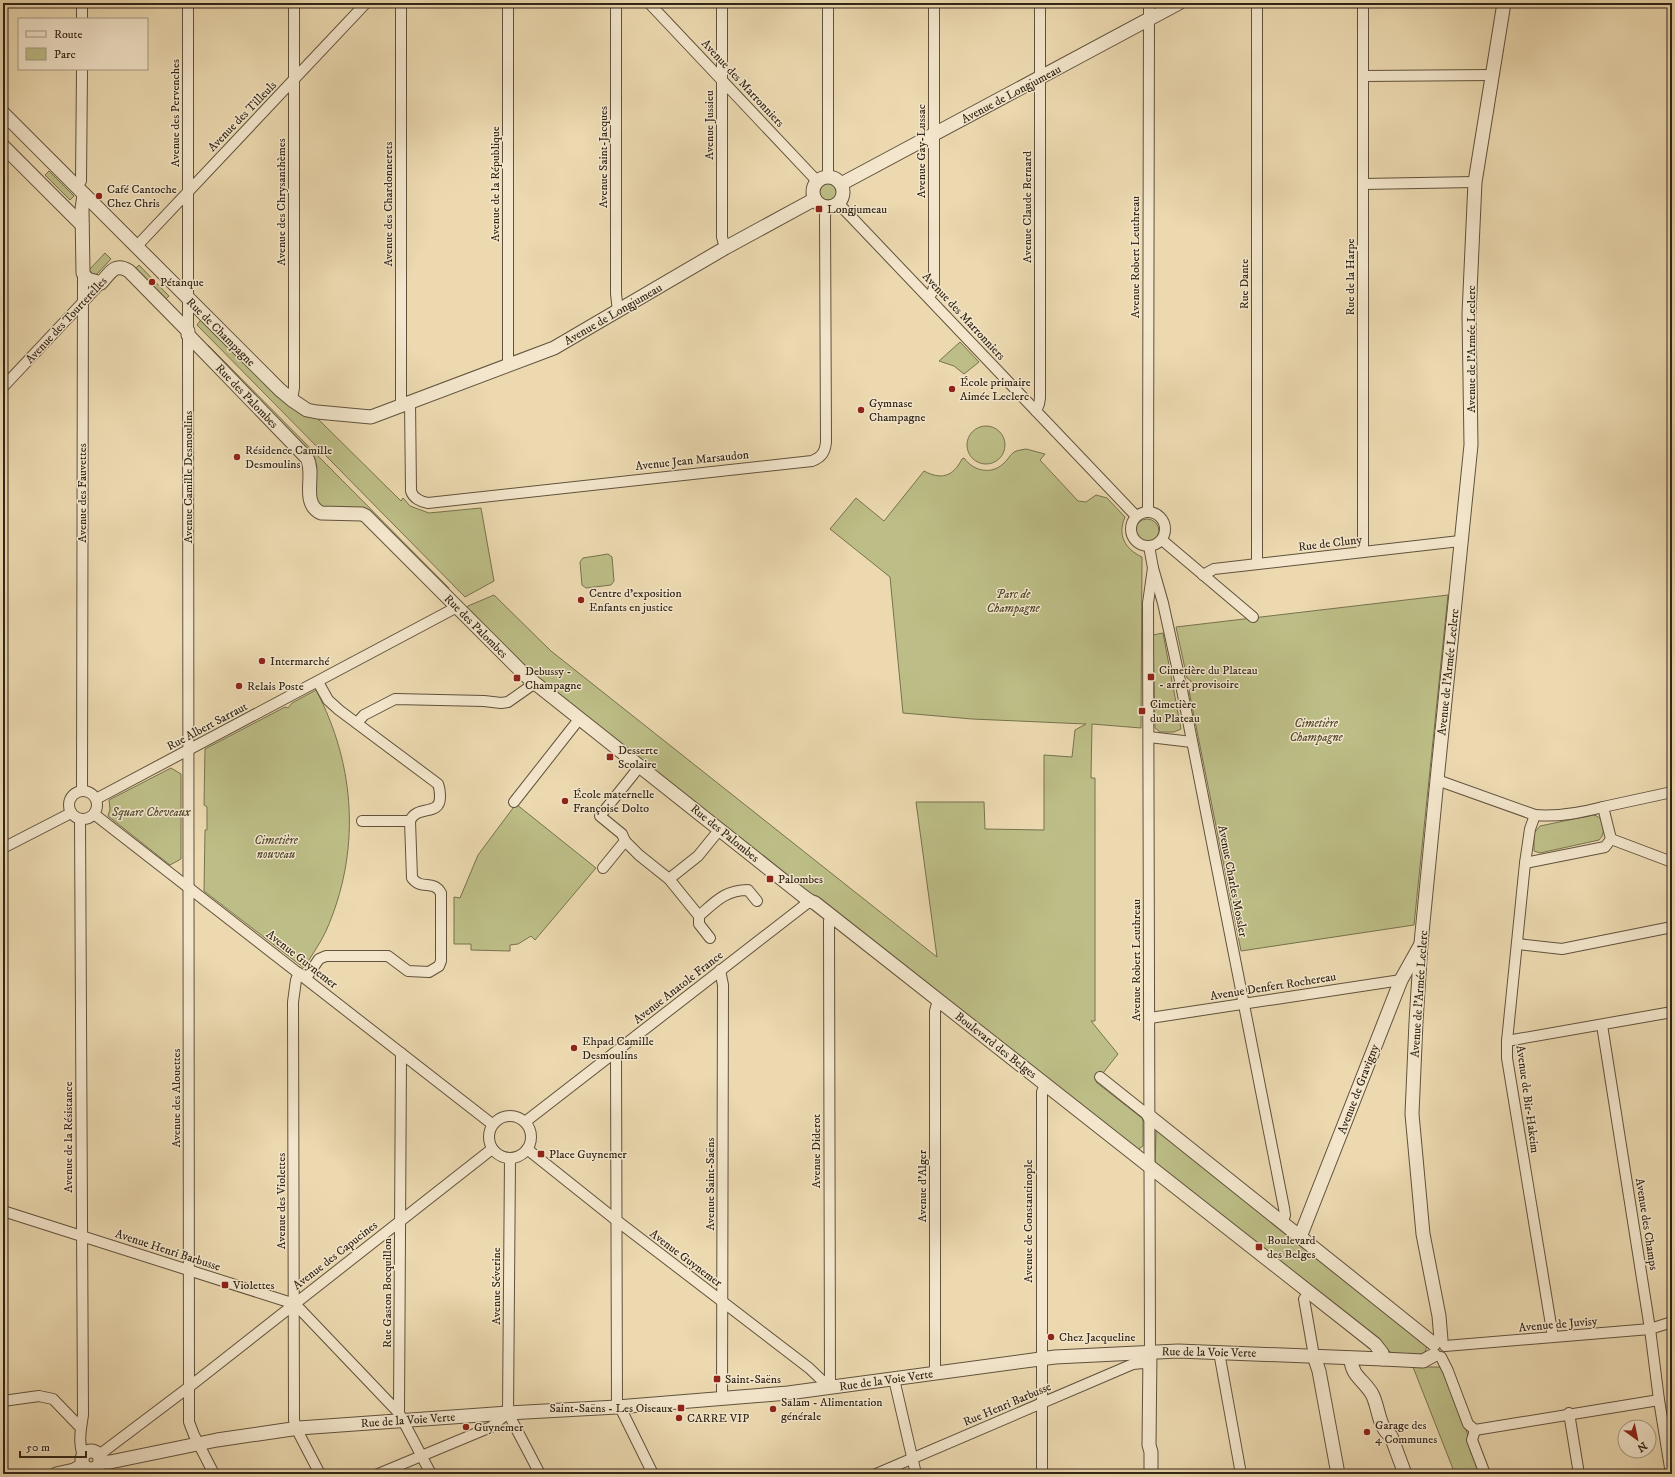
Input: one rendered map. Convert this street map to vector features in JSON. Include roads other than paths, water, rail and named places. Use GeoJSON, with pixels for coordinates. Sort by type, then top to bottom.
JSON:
{"type":"FeatureCollection","features":[{"type":"Feature","properties":{"kind":"street"},"geometry":{"type":"LineString","coordinates":[[82,3],[82,18]]}},
{"type":"Feature","properties":{"kind":"street","name":"Avenue des Pervenches"},"geometry":{"type":"LineString","coordinates":[[188,3],[188,328]]}},
{"type":"Feature","properties":{"kind":"street","name":"Avenue des Chrysanthèmes"},"geometry":{"type":"LineString","coordinates":[[292,400],[294,388],[294,3]]}},
{"type":"Feature","properties":{"kind":"street","name":"Avenue des Tilleuls"},"geometry":{"type":"LineString","coordinates":[[136,247],[366,3]]}},
{"type":"Feature","properties":{"kind":"street","name":"Avenue des Chardonnerets"},"geometry":{"type":"LineString","coordinates":[[401,3],[405,403]]}},
{"type":"Feature","properties":{"kind":"street","name":"Avenue de la République"},"geometry":{"type":"LineString","coordinates":[[508,3],[508,365]]}},
{"type":"Feature","properties":{"kind":"street","name":"Avenue Saint-Jacques"},"geometry":{"type":"LineString","coordinates":[[616,3],[616,294],[618,311]]}},
{"type":"Feature","properties":{"kind":"street","name":"Avenue des Marronniers"},"geometry":{"type":"LineString","coordinates":[[649,3],[723,80],[822,179]]}},
{"type":"Feature","properties":{"kind":"street","name":"Avenue Jussieu"},"geometry":{"type":"LineString","coordinates":[[722,3],[722,237],[725,248]]}},
{"type":"Feature","properties":{"kind":"street"},"geometry":{"type":"LineString","coordinates":[[822,179],[836,178],[841,184],[843,194],[832,205],[818,203],[815,199],[813,189],[822,179],[828,3]]}},
{"type":"Feature","properties":{"kind":"street","name":"Avenue Gay-Lussac"},"geometry":{"type":"LineString","coordinates":[[929,297],[934,286],[934,3]]}},
{"type":"Feature","properties":{"kind":"street","name":"Avenue Claude Bernard"},"geometry":{"type":"LineString","coordinates":[[1036,411],[1040,398],[1040,3]]}},
{"type":"Feature","properties":{"kind":"street","name":"Avenue Robert Leuthreau"},"geometry":{"type":"LineString","coordinates":[[1148,511],[1149,3]]}},
{"type":"Feature","properties":{"kind":"street","name":"Avenue de Longjumeau"},"geometry":{"type":"LineString","coordinates":[[841,184],[1179,3]]}},
{"type":"Feature","properties":{"kind":"street","name":"Rue Dante"},"geometry":{"type":"LineString","coordinates":[[1257,3],[1257,564]]}},
{"type":"Feature","properties":{"kind":"street","name":"Rue de la Harpe"},"geometry":{"type":"LineString","coordinates":[[1363,3],[1363,552]]}},
{"type":"Feature","properties":{"kind":"street","name":"Avenue de l'Armée Leclerc"},"geometry":{"type":"LineString","coordinates":[[1439,1349],[1439,1316],[1423,1234],[1412,1114],[1416,1022],[1421,943],[1460,541],[1471,445],[1470,314],[1475,182],[1504,3]]}},
{"type":"Feature","properties":{"kind":"street"},"geometry":{"type":"LineString","coordinates":[[80,191],[82,70]]}},
{"type":"Feature","properties":{"kind":"street"},"geometry":{"type":"LineString","coordinates":[[1363,76],[1492,75]]}},
{"type":"Feature","properties":{"kind":"street","name":"Rue de Champagne"},"geometry":{"type":"LineString","coordinates":[[3,113],[136,247],[292,400],[304,408],[317,412],[371,417],[405,403]]}},
{"type":"Feature","properties":{"kind":"street"},"geometry":{"type":"LineString","coordinates":[[3,146],[82,225]]}},
{"type":"Feature","properties":{"kind":"street"},"geometry":{"type":"LineString","coordinates":[[1363,184],[1475,182]]}},
{"type":"Feature","properties":{"kind":"street","name":"Avenue des Fauvettes"},"geometry":{"type":"LineString","coordinates":[[80,191],[82,199],[83,273],[82,791]]}},
{"type":"Feature","properties":{"kind":"street","name":"Avenue de Longjumeau"},"geometry":{"type":"LineString","coordinates":[[405,403],[554,348],[725,248],[815,199]]}},
{"type":"Feature","properties":{"kind":"street","name":"Avenue Jean Marsaudon"},"geometry":{"type":"LineString","coordinates":[[405,403],[412,495],[421,502],[428,503],[812,461],[818,459],[825,450],[826,442],[825,216],[832,205]]}},
{"type":"Feature","properties":{"kind":"street","name":"Avenue des Marronniers"},"geometry":{"type":"LineString","coordinates":[[832,205],[929,297],[1136,516]]}},
{"type":"Feature","properties":{"kind":"street","name":"Rue des Palombes"},"geometry":{"type":"LineString","coordinates":[[113,270],[118,267],[123,267],[188,328],[307,458],[310,464],[310,500],[316,511],[321,513],[362,514],[366,516],[511,661],[535,683],[810,901]]}},
{"type":"Feature","properties":{"kind":"street","name":"Avenue des Tourterelles"},"geometry":{"type":"LineString","coordinates":[[3,387],[113,270]]}},
{"type":"Feature","properties":{"kind":"street"},"geometry":{"type":"LineString","coordinates":[[83,273],[88,280],[101,283]]}},
{"type":"Feature","properties":{"kind":"street","name":"Avenue Camille Desmoulins"},"geometry":{"type":"LineString","coordinates":[[188,328],[188,636],[190,750]]}},
{"type":"Feature","properties":{"kind":"street"},"geometry":{"type":"LineString","coordinates":[[1148,511],[1153,512],[1163,519],[1166,530],[1162,540],[1154,546],[1139,544],[1132,536],[1131,525],[1136,516],[1148,511]]}},
{"type":"Feature","properties":{"kind":"street"},"geometry":{"type":"LineString","coordinates":[[1162,540],[1253,617]]}},
{"type":"Feature","properties":{"kind":"street","name":"Rue de Cluny"},"geometry":{"type":"LineString","coordinates":[[1203,575],[1214,570],[1257,564],[1460,541]]}},
{"type":"Feature","properties":{"kind":"street","name":"Avenue Charles Mossler"},"geometry":{"type":"LineString","coordinates":[[1149,546],[1153,568],[1163,603],[1192,742],[1244,1004],[1284,1208],[1285,1215],[1283,1222]]}},
{"type":"Feature","properties":{"kind":"street","name":"Avenue Robert Leuthreau"},"geometry":{"type":"LineString","coordinates":[[1150,1352],[1148,603],[1153,568]]}},
{"type":"Feature","properties":{"kind":"street","name":"Rue Albert Sarraut"},"geometry":{"type":"LineString","coordinates":[[96,799],[457,607]]}},
{"type":"Feature","properties":{"kind":"street"},"geometry":{"type":"LineString","coordinates":[[318,682],[328,700],[438,784],[440,789],[440,803],[437,808],[415,813],[410,820],[362,821]]}},
{"type":"Feature","properties":{"kind":"street"},"geometry":{"type":"LineString","coordinates":[[358,723],[364,716],[395,699],[484,700],[501,703],[508,702],[535,683]]}},
{"type":"Feature","properties":{"kind":"street"},"geometry":{"type":"LineString","coordinates":[[514,802],[580,718]]}},
{"type":"Feature","properties":{"kind":"street"},"geometry":{"type":"LineString","coordinates":[[1149,737],[1192,742]]}},
{"type":"Feature","properties":{"kind":"street","name":"Avenue des Alouettes"},"geometry":{"type":"LineString","coordinates":[[190,750],[187,877],[189,888],[189,1422],[198,1444],[214,1474]]}},
{"type":"Feature","properties":{"kind":"street"},"geometry":{"type":"LineString","coordinates":[[640,766],[600,816],[622,834],[625,842],[639,855],[669,879],[699,916],[699,924],[710,938]]}},
{"type":"Feature","properties":{"kind":"street"},"geometry":{"type":"LineString","coordinates":[[1437,780],[1535,815],[1550,817],[1571,815],[1672,792]]}},
{"type":"Feature","properties":{"kind":"street"},"geometry":{"type":"LineString","coordinates":[[82,791],[92,793],[96,799],[97,808],[90,818],[80,819],[71,813],[69,804],[72,795],[82,791]]}},
{"type":"Feature","properties":{"kind":"street"},"geometry":{"type":"LineString","coordinates":[[1603,808],[1611,839]]}},
{"type":"Feature","properties":{"kind":"street"},"geometry":{"type":"LineString","coordinates":[[3,848],[71,813]]}},
{"type":"Feature","properties":{"kind":"street","name":"Avenue Guynemer"},"geometry":{"type":"LineString","coordinates":[[94,814],[492,1124]]}},
{"type":"Feature","properties":{"kind":"street","name":"Avenue de Bir-Hakeim"},"geometry":{"type":"LineString","coordinates":[[1535,815],[1530,829],[1525,863],[1507,1041],[1507,1058],[1553,1337]]}},
{"type":"Feature","properties":{"kind":"street","name":"Avenue de la Résistance"},"geometry":{"type":"LineString","coordinates":[[80,819],[83,1415],[81,1428],[81,1450],[93,1463]]}},
{"type":"Feature","properties":{"kind":"street","name":"Avenue des Violettes"},"geometry":{"type":"LineString","coordinates":[[296,1428],[294,1420],[294,1002],[296,980],[303,976],[319,959],[326,956],[388,956],[408,971],[430,972],[439,966],[441,961],[441,893],[438,888],[432,885],[420,885],[412,878],[410,820]]}},
{"type":"Feature","properties":{"kind":"street"},"geometry":{"type":"LineString","coordinates":[[669,879],[698,856],[720,829]]}},
{"type":"Feature","properties":{"kind":"street"},"geometry":{"type":"LineString","coordinates":[[1611,839],[1672,862]]}},
{"type":"Feature","properties":{"kind":"street"},"geometry":{"type":"LineString","coordinates":[[1525,863],[1605,847],[1611,839]]}},
{"type":"Feature","properties":{"kind":"street"},"geometry":{"type":"LineString","coordinates":[[603,868],[625,842]]}},
{"type":"Feature","properties":{"kind":"street"},"geometry":{"type":"LineString","coordinates":[[699,916],[722,897],[733,891],[748,890],[757,901]]}},
{"type":"Feature","properties":{"kind":"street","name":"Boulevard des Belges"},"geometry":{"type":"LineString","coordinates":[[810,901],[815,902],[1375,1344],[1382,1353],[1382,1359]]}},
{"type":"Feature","properties":{"kind":"street","name":"Avenue Anatole France"},"geometry":{"type":"LineString","coordinates":[[525,1122],[810,901]]}},
{"type":"Feature","properties":{"kind":"street","name":"Avenue Diderot"},"geometry":{"type":"LineString","coordinates":[[830,1388],[829,921],[831,916]]}},
{"type":"Feature","properties":{"kind":"street"},"geometry":{"type":"LineString","coordinates":[[1518,944],[1562,949],[1672,927]]}},
{"type":"Feature","properties":{"kind":"street","name":"Avenue de Gravigny"},"geometry":{"type":"LineString","coordinates":[[1300,1236],[1401,980],[1421,943]]}},
{"type":"Feature","properties":{"kind":"street","name":"Avenue Saint-Saëns"},"geometry":{"type":"LineString","coordinates":[[720,970],[723,985],[722,1398]]}},
{"type":"Feature","properties":{"kind":"street","name":"Avenue Denfert Rochereau"},"geometry":{"type":"LineString","coordinates":[[1150,1018],[1401,980]]}},
{"type":"Feature","properties":{"kind":"street","name":"Avenue d'Alger"},"geometry":{"type":"LineString","coordinates":[[935,1373],[935,1011],[938,1000]]}},
{"type":"Feature","properties":{"kind":"street"},"geometry":{"type":"LineString","coordinates":[[1507,1041],[1672,1012]]}},
{"type":"Feature","properties":{"kind":"street","name":"Avenue des Champs"},"geometry":{"type":"LineString","coordinates":[[1602,1025],[1650,1329],[1659,1400],[1671,1474]]}},
{"type":"Feature","properties":{"kind":"street"},"geometry":{"type":"LineString","coordinates":[[616,1052],[618,1407],[654,1474]]}},
{"type":"Feature","properties":{"kind":"street","name":"Rue Gaston Bocquillon"},"geometry":{"type":"LineString","coordinates":[[401,1053],[400,1221],[402,1416]]}},
{"type":"Feature","properties":{"kind":"street"},"geometry":{"type":"LineString","coordinates":[[1100,1077],[1283,1222],[1439,1349],[1468,1424],[1475,1430]]}},
{"type":"Feature","properties":{"kind":"street","name":"Avenue de Constantinople"},"geometry":{"type":"LineString","coordinates":[[1042,1474],[1042,1092],[1045,1084]]}},
{"type":"Feature","properties":{"kind":"street"},"geometry":{"type":"LineString","coordinates":[[506,1116],[519,1118],[525,1122],[531,1139],[527,1149],[518,1156],[510,1158],[500,1156],[492,1149],[488,1137],[492,1124],[499,1118],[506,1116]]}},
{"type":"Feature","properties":{"kind":"street","name":"Avenue des Capucines"},"geometry":{"type":"LineString","coordinates":[[93,1463],[492,1149]]}},
{"type":"Feature","properties":{"kind":"street","name":"Avenue Guynemer"},"geometry":{"type":"LineString","coordinates":[[527,1149],[616,1220],[809,1368],[830,1388]]}},
{"type":"Feature","properties":{"kind":"street","name":"Avenue Séverine"},"geometry":{"type":"LineString","coordinates":[[508,1413],[510,1158]]}},
{"type":"Feature","properties":{"kind":"street","name":"Avenue Henri Barbusse"},"geometry":{"type":"LineString","coordinates":[[3,1211],[295,1304],[402,1416]]}},
{"type":"Feature","properties":{"kind":"street"},"geometry":{"type":"LineString","coordinates":[[1309,1293],[1304,1299],[1338,1474]]}},
{"type":"Feature","properties":{"kind":"street","name":"Avenue de Juvisy"},"geometry":{"type":"LineString","coordinates":[[1439,1349],[1650,1329],[1672,1322]]}},
{"type":"Feature","properties":{"kind":"street","name":"Rue de la Voie Verte"},"geometry":{"type":"LineString","coordinates":[[56,1474],[74,1470],[93,1463],[110,1462],[198,1444],[296,1428],[402,1416],[508,1413],[618,1407],[830,1388],[1041,1358],[1150,1352],[1219,1352],[1423,1361],[1439,1349]]}},
{"type":"Feature","properties":{"kind":"street"},"geometry":{"type":"LineString","coordinates":[[1150,1352],[1149,1445],[1151,1452],[1151,1474]]}},
{"type":"Feature","properties":{"kind":"street"},"geometry":{"type":"LineString","coordinates":[[1219,1352],[1241,1474]]}},
{"type":"Feature","properties":{"kind":"street"},"geometry":{"type":"LineString","coordinates":[[1351,1358],[1352,1369],[1373,1395],[1386,1432],[1391,1436],[1405,1474]]}},
{"type":"Feature","properties":{"kind":"street","name":"Rue Henri Barbusse"},"geometry":{"type":"LineString","coordinates":[[876,1474],[1133,1364],[1143,1363],[1149,1365]]}},
{"type":"Feature","properties":{"kind":"street"},"geometry":{"type":"LineString","coordinates":[[894,1379],[916,1474]]}},
{"type":"Feature","properties":{"kind":"street"},"geometry":{"type":"LineString","coordinates":[[3,1401],[39,1396],[53,1399],[81,1428]]}},
{"type":"Feature","properties":{"kind":"street"},"geometry":{"type":"LineString","coordinates":[[1475,1430],[1569,1413],[1659,1400]]}},
{"type":"Feature","properties":{"kind":"street"},"geometry":{"type":"LineString","coordinates":[[378,1474],[491,1427],[508,1413],[540,1474]]}},
{"type":"Feature","properties":{"kind":"street"},"geometry":{"type":"LineString","coordinates":[[1569,1413],[1579,1474]]}},
{"type":"Feature","properties":{"kind":"street"},"geometry":{"type":"LineString","coordinates":[[402,1416],[431,1474]]}},
{"type":"Feature","properties":{"kind":"street"},"geometry":{"type":"LineString","coordinates":[[296,1428],[320,1474]]}},
{"type":"Feature","properties":{"kind":"street"},"geometry":{"type":"LineString","coordinates":[[1475,1430],[1472,1440],[1485,1474]]}},
{"type":"Feature","properties":{"kind":"place","name":"Café Cantoche Chez Chris"},"geometry":{"type":"Point","coordinates":[99,196]}},
{"type":"Feature","properties":{"kind":"place","name":"Longjumeau"},"geometry":{"type":"Point","coordinates":[819,209]}},
{"type":"Feature","properties":{"kind":"place","name":"Pétanque"},"geometry":{"type":"Point","coordinates":[152,282]}},
{"type":"Feature","properties":{"kind":"place","name":"École primaire Aimée Leclerc"},"geometry":{"type":"Point","coordinates":[952,389]}},
{"type":"Feature","properties":{"kind":"place","name":"Gymnase Champagne"},"geometry":{"type":"Point","coordinates":[861,410]}},
{"type":"Feature","properties":{"kind":"place","name":"Résidence Camille Desmoulins"},"geometry":{"type":"Point","coordinates":[237,457]}},
{"type":"Feature","properties":{"kind":"place","name":"Centre d'exposition Enfants en justice"},"geometry":{"type":"Point","coordinates":[581,600]}},
{"type":"Feature","properties":{"kind":"place","name":"Intermarché"},"geometry":{"type":"Point","coordinates":[262,661]}},
{"type":"Feature","properties":{"kind":"place","name":"Cimetière du Plateau - arrêt provisoire"},"geometry":{"type":"Point","coordinates":[1151,677]}},
{"type":"Feature","properties":{"kind":"place","name":"Debussy - Champagne"},"geometry":{"type":"Point","coordinates":[517,678]}},
{"type":"Feature","properties":{"kind":"place","name":"Relais Poste"},"geometry":{"type":"Point","coordinates":[239,686]}},
{"type":"Feature","properties":{"kind":"place","name":"Cimetière du Plateau"},"geometry":{"type":"Point","coordinates":[1142,711]}},
{"type":"Feature","properties":{"kind":"place","name":"Desserte Scolaire"},"geometry":{"type":"Point","coordinates":[610,757]}},
{"type":"Feature","properties":{"kind":"place","name":"École maternelle Françoise Dolto"},"geometry":{"type":"Point","coordinates":[565,801]}},
{"type":"Feature","properties":{"kind":"place","name":"Palombes"},"geometry":{"type":"Point","coordinates":[770,879]}},
{"type":"Feature","properties":{"kind":"place","name":"Ehpad Camille Desmoulins"},"geometry":{"type":"Point","coordinates":[574,1048]}},
{"type":"Feature","properties":{"kind":"place","name":"Place Guynemer"},"geometry":{"type":"Point","coordinates":[541,1154]}},
{"type":"Feature","properties":{"kind":"place","name":"Boulevard des Belges"},"geometry":{"type":"Point","coordinates":[1259,1247]}},
{"type":"Feature","properties":{"kind":"place","name":"Violettes"},"geometry":{"type":"Point","coordinates":[225,1285]}},
{"type":"Feature","properties":{"kind":"place","name":"Chez Jacqueline"},"geometry":{"type":"Point","coordinates":[1051,1337]}},
{"type":"Feature","properties":{"kind":"place","name":"Saint-Saëns"},"geometry":{"type":"Point","coordinates":[717,1379]}},
{"type":"Feature","properties":{"kind":"place","name":"Saint-Saëns - Les Oiseaux"},"geometry":{"type":"Point","coordinates":[681,1408]}},
{"type":"Feature","properties":{"kind":"place","name":"Salam - Alimentation générale"},"geometry":{"type":"Point","coordinates":[773,1409]}},
{"type":"Feature","properties":{"kind":"place","name":"CARRE VIP"},"geometry":{"type":"Point","coordinates":[679,1418]}},
{"type":"Feature","properties":{"kind":"place","name":"Guynemer"},"geometry":{"type":"Point","coordinates":[466,1427]}},
{"type":"Feature","properties":{"kind":"place","name":"Garage des 4 Communes"},"geometry":{"type":"Point","coordinates":[1367,1432]}},
{"type":"Feature","properties":{"kind":"park label","name":"Parc de Champagne"},"geometry":{"type":"Point","coordinates":[1013,601]}},
{"type":"Feature","properties":{"kind":"park label","name":"Cimetière Champagne"},"geometry":{"type":"Point","coordinates":[1316,730]}},
{"type":"Feature","properties":{"kind":"park label","name":"Square Cheveaux"},"geometry":{"type":"Point","coordinates":[151,812]}},
{"type":"Feature","properties":{"kind":"park label","name":"Cimetière nouveau"},"geometry":{"type":"Point","coordinates":[276,847]}}]}
